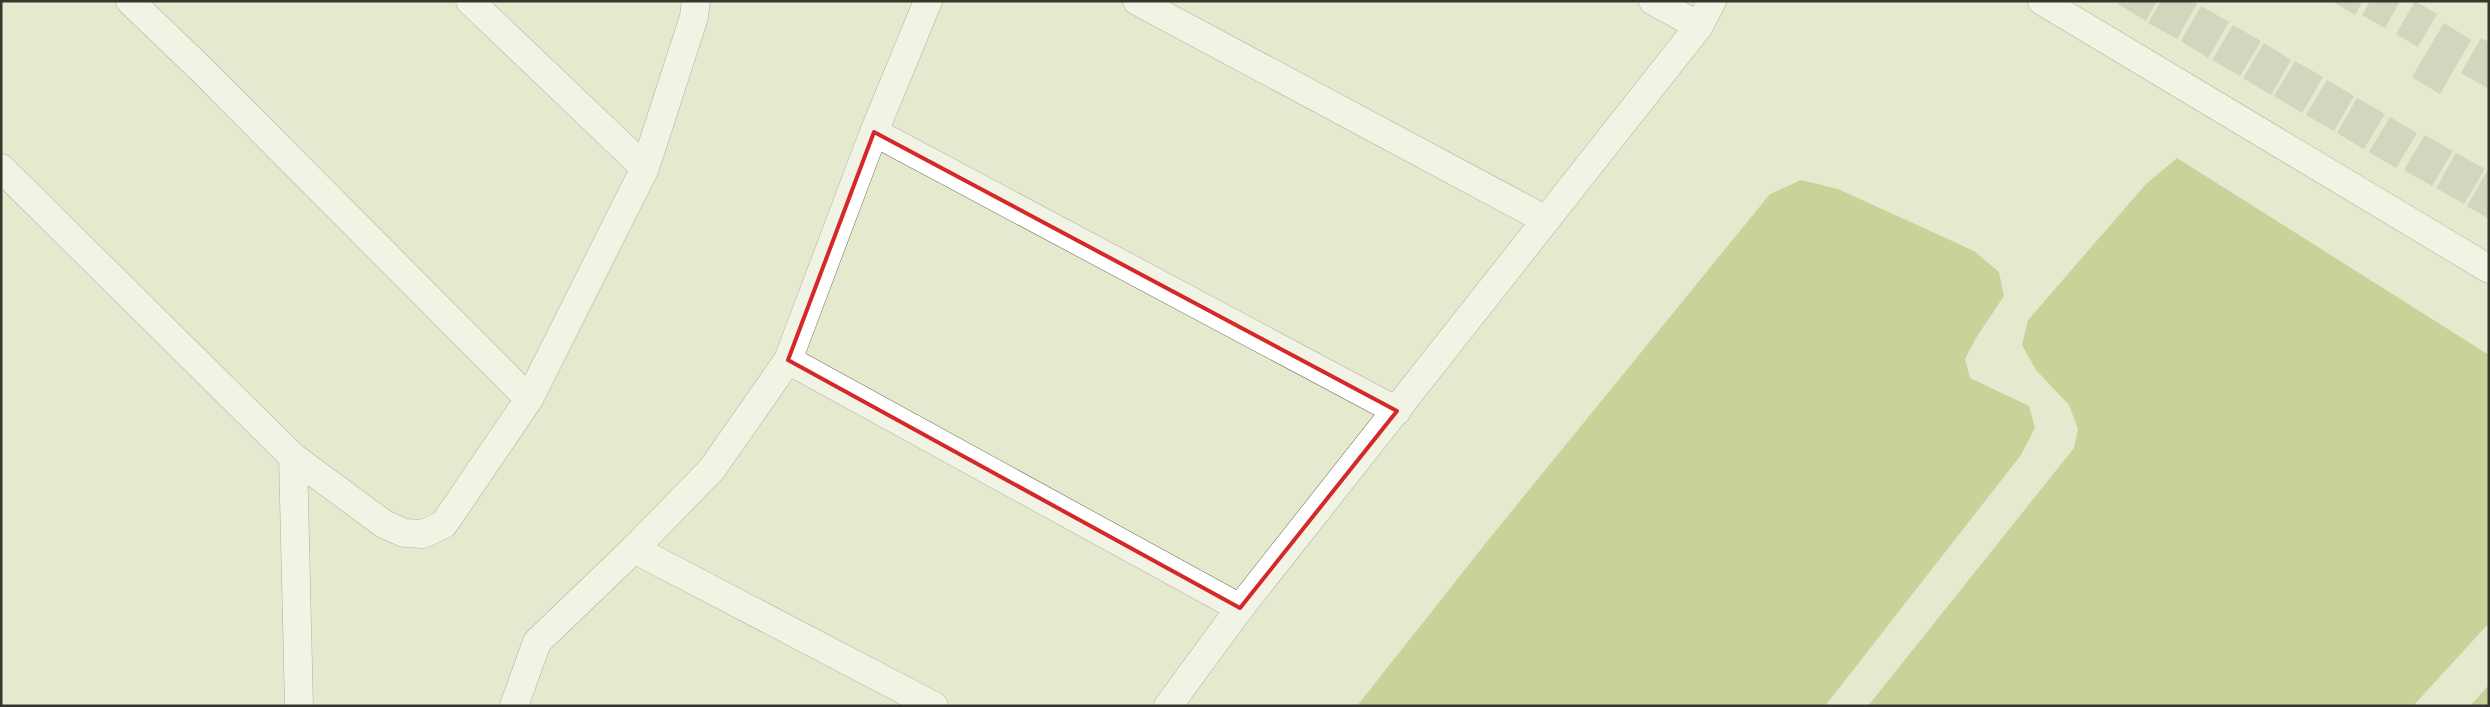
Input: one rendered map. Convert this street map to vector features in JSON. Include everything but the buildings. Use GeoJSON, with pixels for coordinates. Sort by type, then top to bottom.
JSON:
{"type":"FeatureCollection","features":[{"type":"Feature","properties":{"kind":"street"},"geometry":{"type":"LineString","coordinates":[[130,1],[202,70],[529,399]]}},
{"type":"Feature","properties":{"kind":"street"},"geometry":{"type":"LineString","coordinates":[[470,1],[645,168]]}},
{"type":"Feature","properties":{"kind":"street"},"geometry":{"type":"LineString","coordinates":[[1,168],[293,457],[384,524],[404,533],[423,534],[444,524],[529,399],[645,168],[694,17],[696,1]]}},
{"type":"Feature","properties":{"kind":"street"},"geometry":{"type":"LineString","coordinates":[[514,706],[537,642],[634,549],[712,469],[788,360],[874,132],[928,1]]}},
{"type":"Feature","properties":{"kind":"street"},"geometry":{"type":"LineString","coordinates":[[1137,1],[1546,220]]}},
{"type":"Feature","properties":{"kind":"street"},"geometry":{"type":"LineString","coordinates":[[1653,1],[1699,26]]}},
{"type":"Feature","properties":{"kind":"street"},"geometry":{"type":"LineString","coordinates":[[1168,706],[1240,608],[1699,26],[1712,1]]}},
{"type":"Feature","properties":{"kind":"street"},"geometry":{"type":"LineString","coordinates":[[2042,1],[2489,269]]}},
{"type":"Feature","properties":{"kind":"street"},"geometry":{"type":"LineString","coordinates":[[874,132],[1397,411]]}},
{"type":"Feature","properties":{"kind":"street"},"geometry":{"type":"LineString","coordinates":[[788,360],[1240,608]]}},
{"type":"Feature","properties":{"kind":"street"},"geometry":{"type":"LineString","coordinates":[[293,457],[299,706]]}},
{"type":"Feature","properties":{"kind":"street"},"geometry":{"type":"LineString","coordinates":[[634,549],[934,706]]}},
{"type":"Feature","properties":{"kind":"highlighted area"},"geometry":{"type":"Polygon","coordinates":[[[874,132],[1397,411],[1240,608],[788,360],[874,132]]]}},
{"type":"Feature","properties":{"kind":"shaded area"},"geometry":{"type":"Polygon","coordinates":[[[2177,158],[2489,355],[2489,623],[2413,706],[1868,706],[2074,448],[2078,429],[2069,405],[2036,370],[2022,345],[2028,320],[2146,184],[2177,158]]]}},
{"type":"Feature","properties":{"kind":"shaded area"},"geometry":{"type":"Polygon","coordinates":[[[1801,180],[1838,189],[1974,251],[1999,272],[2004,296],[1976,338],[1965,359],[1970,378],[2029,406],[2035,428],[2021,455],[1825,706],[1357,706],[1489,539],[1770,194],[1801,180]]]}},
{"type":"Feature","properties":{"kind":"shaded area"},"geometry":{"type":"Polygon","coordinates":[[[2489,685],[2489,706],[2470,706],[2489,685]]]}}]}
